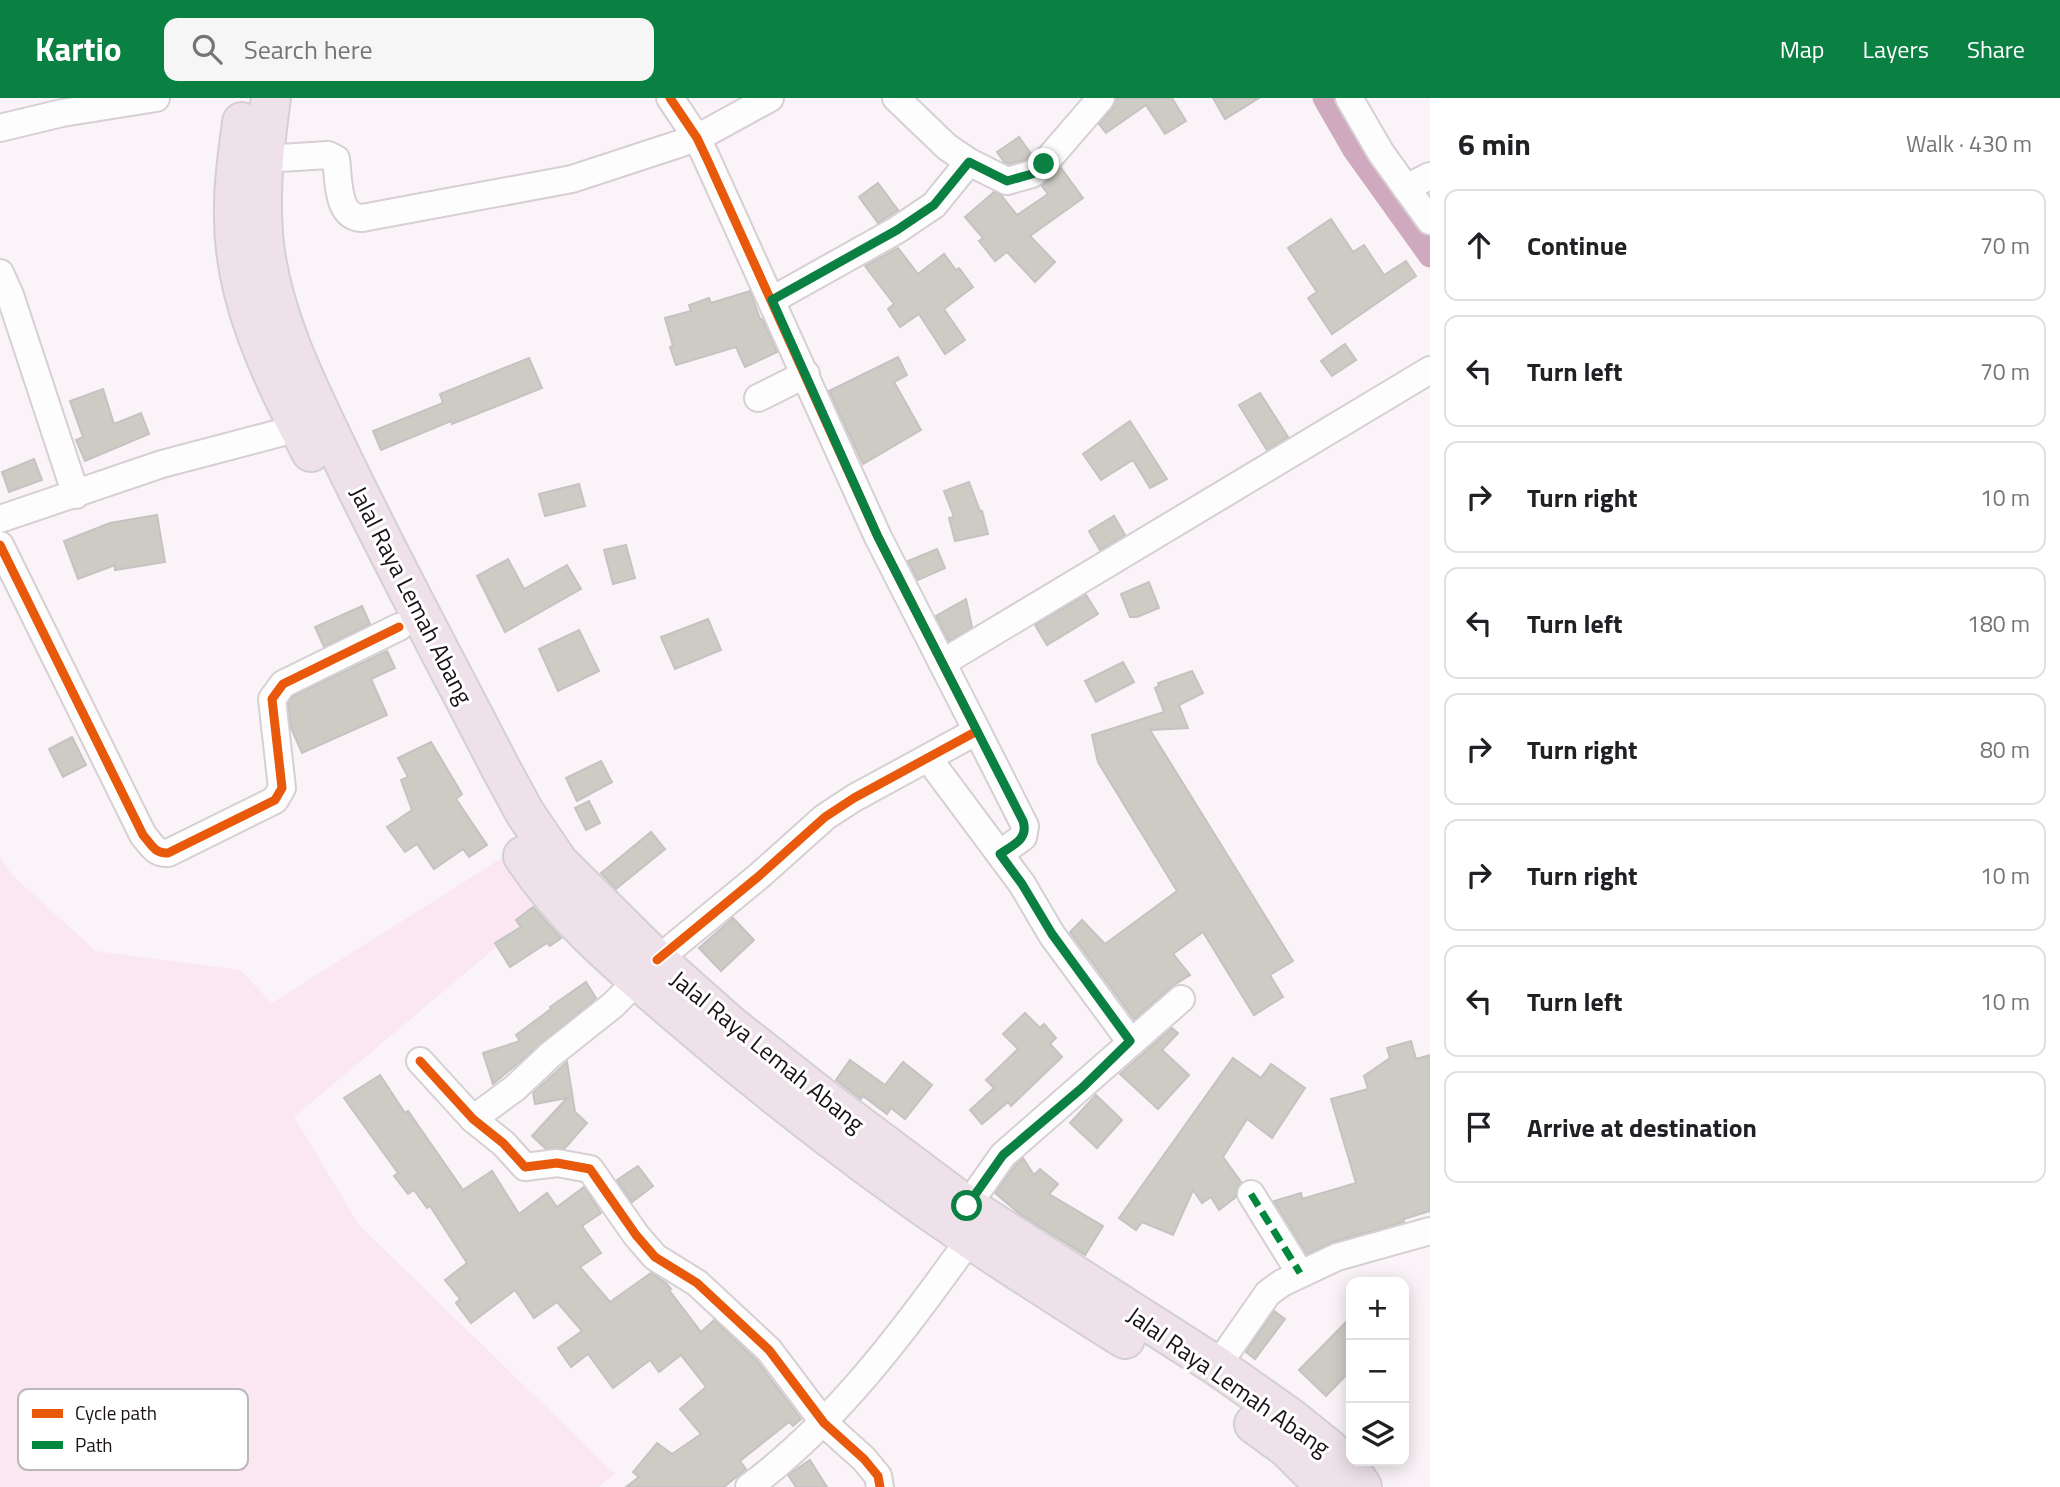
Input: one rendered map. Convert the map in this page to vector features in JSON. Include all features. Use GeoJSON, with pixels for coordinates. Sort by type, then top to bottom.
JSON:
{"type":"FeatureCollection","features":[{"type":"Feature","properties":{"kind":"highway","name":"Jalal Raya Lemah Abang"},"geometry":{"type":"LineString","coordinates":[[245,98],[235,181],[234,219],[237,262],[261,347],[399,627],[505,828],[539,880],[580,928],[729,1024],[968,1222],[1287,1448],[1352,1476]]}},
{"type":"Feature","properties":{"kind":"highway","name":"Jalal Raya Lemah Abang"},"geometry":{"type":"LineString","coordinates":[[271,98],[262,194],[265,250],[274,297],[293,351],[353,480],[525,813],[559,863],[648,970]]}},
{"type":"Feature","properties":{"kind":"highway","name":"Jalal Raya Lemah Abang"},"geometry":{"type":"LineString","coordinates":[[968,1222],[1217,1366],[1328,1448],[1352,1476]]}},
{"type":"Feature","properties":{"kind":"street"},"geometry":{"type":"LineString","coordinates":[[0,128],[62,113],[156,98]]}},
{"type":"Feature","properties":{"kind":"street"},"geometry":{"type":"LineString","coordinates":[[670,98],[697,138],[878,537],[1025,826],[1023,837],[1000,854]]}},
{"type":"Feature","properties":{"kind":"street"},"geometry":{"type":"LineString","coordinates":[[264,159],[328,155],[335,159],[343,208],[349,215],[362,218],[572,179],[697,138],[770,98]]}},
{"type":"Feature","properties":{"kind":"street"},"geometry":{"type":"LineString","coordinates":[[897,98],[947,147],[969,162],[1007,181],[1032,174],[1044,164],[1101,98]]}},
{"type":"Feature","properties":{"kind":"street"},"geometry":{"type":"LineString","coordinates":[[1349,98],[1381,153],[1430,221]]}},
{"type":"Feature","properties":{"kind":"street"},"geometry":{"type":"LineString","coordinates":[[772,300],[897,230],[934,205],[969,162]]}},
{"type":"Feature","properties":{"kind":"street"},"geometry":{"type":"LineString","coordinates":[[1406,188],[1430,176]]}},
{"type":"Feature","properties":{"kind":"street"},"geometry":{"type":"LineString","coordinates":[[0,273],[10,295],[76,495]]}},
{"type":"Feature","properties":{"kind":"street"},"geometry":{"type":"LineString","coordinates":[[942,663],[1430,370]]}},
{"type":"Feature","properties":{"kind":"street"},"geometry":{"type":"LineString","coordinates":[[758,398],[806,374]]}},
{"type":"Feature","properties":{"kind":"street"},"geometry":{"type":"LineString","coordinates":[[0,519],[162,464],[299,428]]}},
{"type":"Feature","properties":{"kind":"street"},"geometry":{"type":"LineString","coordinates":[[0,545],[144,835],[154,849],[162,853],[168,853],[275,800],[282,788],[272,699],[277,691],[283,684],[311,669],[399,627]]}},
{"type":"Feature","properties":{"kind":"street"},"geometry":{"type":"LineString","coordinates":[[472,1119],[515,1088],[825,817],[854,798],[977,731]]}},
{"type":"Feature","properties":{"kind":"street"},"geometry":{"type":"LineString","coordinates":[[928,758],[1022,884],[1052,934],[1130,1041]]}},
{"type":"Feature","properties":{"kind":"street"},"geometry":{"type":"LineString","coordinates":[[749,1487],[824,1423],[895,1341],[968,1222],[1003,1155],[1181,999]]}},
{"type":"Feature","properties":{"kind":"street"},"geometry":{"type":"LineString","coordinates":[[419,1061],[472,1119],[502,1143],[525,1167],[557,1163],[590,1169],[636,1236],[655,1258],[697,1283],[769,1350],[824,1423],[864,1459],[878,1476],[880,1487]]}},
{"type":"Feature","properties":{"kind":"street"},"geometry":{"type":"LineString","coordinates":[[1251,1194],[1300,1273]]}},
{"type":"Feature","properties":{"kind":"street"},"geometry":{"type":"LineString","coordinates":[[1217,1366],[1268,1293],[1300,1273],[1337,1257],[1430,1231]]}},
{"type":"Feature","properties":{"kind":"shaded area"},"geometry":{"type":"Polygon","coordinates":[[[510,853],[545,906],[294,1117],[358,1224],[615,1474],[598,1487],[0,1487],[0,857],[13,876],[96,951],[240,970],[272,1003],[510,853]]]}},
{"type":"Feature","properties":{"kind":"building"},"geometry":{"type":"Polygon","coordinates":[[[1116,98],[1172,98],[1186,121],[1165,134],[1146,105],[1106,133],[1099,124],[1113,108],[1116,98]]]}},
{"type":"Feature","properties":{"kind":"building"},"geometry":{"type":"Polygon","coordinates":[[[1213,98],[1259,98],[1225,119],[1213,98]]]}},
{"type":"Feature","properties":{"kind":"building"},"geometry":{"type":"Polygon","coordinates":[[[1019,137],[1031,154],[1025,160],[1009,164],[1004,162],[997,152],[1019,137]]]}},
{"type":"Feature","properties":{"kind":"building"},"geometry":{"type":"Polygon","coordinates":[[[1061,168],[1083,198],[1030,236],[1055,262],[1035,282],[1007,252],[995,261],[979,241],[983,238],[965,217],[994,192],[1001,195],[1017,215],[1048,194],[1042,186],[1061,168]]]}},
{"type":"Feature","properties":{"kind":"building"},"geometry":{"type":"Polygon","coordinates":[[[878,183],[898,210],[878,223],[859,197],[878,183]]]}},
{"type":"Feature","properties":{"kind":"building"},"geometry":{"type":"Polygon","coordinates":[[[1331,219],[1353,252],[1364,245],[1384,275],[1406,261],[1416,276],[1332,334],[1308,298],[1317,292],[1288,248],[1331,219]]]}},
{"type":"Feature","properties":{"kind":"building"},"geometry":{"type":"Polygon","coordinates":[[[898,248],[918,274],[944,254],[973,287],[944,309],[965,340],[945,354],[919,314],[900,327],[888,309],[894,304],[865,266],[898,248]]]}},
{"type":"Feature","properties":{"kind":"building"},"geometry":{"type":"Polygon","coordinates":[[[750,291],[760,319],[777,352],[745,367],[736,347],[676,365],[665,318],[691,311],[689,305],[709,298],[711,303],[750,291]]]}},
{"type":"Feature","properties":{"kind":"building"},"geometry":{"type":"Polygon","coordinates":[[[1345,344],[1356,360],[1332,376],[1321,361],[1345,344]]]}},
{"type":"Feature","properties":{"kind":"building"},"geometry":{"type":"Polygon","coordinates":[[[898,357],[907,375],[894,382],[921,430],[863,464],[829,391],[898,357]]]}},
{"type":"Feature","properties":{"kind":"building"},"geometry":{"type":"Polygon","coordinates":[[[529,358],[542,388],[381,450],[373,431],[443,403],[440,394],[529,358]]]}},
{"type":"Feature","properties":{"kind":"building"},"geometry":{"type":"Polygon","coordinates":[[[103,389],[114,424],[141,413],[149,434],[85,461],[76,440],[83,437],[70,401],[103,389]]]}},
{"type":"Feature","properties":{"kind":"building"},"geometry":{"type":"Polygon","coordinates":[[[1260,393],[1288,437],[1267,450],[1239,405],[1260,393]]]}},
{"type":"Feature","properties":{"kind":"building"},"geometry":{"type":"Polygon","coordinates":[[[1130,421],[1167,479],[1150,488],[1133,460],[1101,480],[1083,454],[1130,421]]]}},
{"type":"Feature","properties":{"kind":"building"},"geometry":{"type":"Polygon","coordinates":[[[34,459],[42,480],[9,492],[2,472],[34,459]]]}},
{"type":"Feature","properties":{"kind":"building"},"geometry":{"type":"Polygon","coordinates":[[[969,482],[982,511],[988,534],[955,541],[949,518],[954,517],[944,491],[969,482]]]}},
{"type":"Feature","properties":{"kind":"building"},"geometry":{"type":"Polygon","coordinates":[[[579,484],[585,506],[545,516],[539,494],[579,484]]]}},
{"type":"Feature","properties":{"kind":"building"},"geometry":{"type":"Polygon","coordinates":[[[157,515],[165,562],[115,570],[115,565],[78,579],[64,541],[110,523],[157,515]]]}},
{"type":"Feature","properties":{"kind":"building"},"geometry":{"type":"Polygon","coordinates":[[[1114,516],[1125,535],[1100,550],[1089,531],[1114,516]]]}},
{"type":"Feature","properties":{"kind":"building"},"geometry":{"type":"Polygon","coordinates":[[[626,545],[635,578],[613,584],[604,550],[626,545]]]}},
{"type":"Feature","properties":{"kind":"building"},"geometry":{"type":"Polygon","coordinates":[[[937,549],[945,568],[918,580],[908,561],[937,549]]]}},
{"type":"Feature","properties":{"kind":"building"},"geometry":{"type":"Polygon","coordinates":[[[508,559],[524,589],[567,565],[581,589],[505,632],[477,576],[508,559]]]}},
{"type":"Feature","properties":{"kind":"building"},"geometry":{"type":"Polygon","coordinates":[[[1149,582],[1159,608],[1130,617],[1121,594],[1149,582]]]}},
{"type":"Feature","properties":{"kind":"building"},"geometry":{"type":"Polygon","coordinates":[[[1086,595],[1098,614],[1047,645],[1035,625],[1086,595]]]}},
{"type":"Feature","properties":{"kind":"building"},"geometry":{"type":"Polygon","coordinates":[[[966,599],[972,627],[949,641],[936,616],[966,599]]]}},
{"type":"Feature","properties":{"kind":"building"},"geometry":{"type":"Polygon","coordinates":[[[362,606],[370,624],[324,647],[315,627],[362,606]]]}},
{"type":"Feature","properties":{"kind":"building"},"geometry":{"type":"Polygon","coordinates":[[[708,619],[721,650],[675,669],[661,637],[708,619]]]}},
{"type":"Feature","properties":{"kind":"building"},"geometry":{"type":"Polygon","coordinates":[[[579,630],[599,671],[558,691],[539,649],[579,630]]]}},
{"type":"Feature","properties":{"kind":"building"},"geometry":{"type":"Polygon","coordinates":[[[387,651],[395,668],[371,679],[387,715],[302,753],[291,728],[288,703],[293,696],[387,651]]]}},
{"type":"Feature","properties":{"kind":"building"},"geometry":{"type":"Polygon","coordinates":[[[1123,662],[1134,682],[1096,702],[1085,681],[1123,662]]]}},
{"type":"Feature","properties":{"kind":"building"},"geometry":{"type":"Polygon","coordinates":[[[1192,671],[1203,693],[1179,705],[1188,728],[1150,730],[1293,961],[1270,975],[1283,997],[1254,1015],[1203,932],[1173,954],[1190,975],[1171,987],[1134,1019],[1070,932],[1082,920],[1105,944],[1177,891],[1098,762],[1092,735],[1164,712],[1155,688],[1159,686],[1158,683],[1192,671]]]}},
{"type":"Feature","properties":{"kind":"building"},"geometry":{"type":"Polygon","coordinates":[[[72,737],[86,765],[63,777],[49,749],[72,737]]]}},
{"type":"Feature","properties":{"kind":"building"},"geometry":{"type":"Polygon","coordinates":[[[431,742],[462,794],[456,799],[487,845],[469,857],[463,849],[434,869],[417,844],[405,852],[387,827],[412,810],[401,780],[408,777],[398,758],[431,742]]]}},
{"type":"Feature","properties":{"kind":"building"},"geometry":{"type":"Polygon","coordinates":[[[601,761],[612,782],[577,801],[566,778],[601,761]]]}},
{"type":"Feature","properties":{"kind":"building"},"geometry":{"type":"Polygon","coordinates":[[[589,801],[600,823],[586,830],[575,808],[589,801]]]}},
{"type":"Feature","properties":{"kind":"building"},"geometry":{"type":"Polygon","coordinates":[[[651,832],[665,849],[616,889],[601,873],[651,832]]]}},
{"type":"Feature","properties":{"kind":"building"},"geometry":{"type":"Polygon","coordinates":[[[533,907],[561,938],[550,946],[547,943],[510,967],[495,943],[521,927],[516,920],[533,907]]]}},
{"type":"Feature","properties":{"kind":"building"},"geometry":{"type":"Polygon","coordinates":[[[733,918],[754,940],[721,971],[699,948],[733,918]]]}},
{"type":"Feature","properties":{"kind":"building"},"geometry":{"type":"Polygon","coordinates":[[[586,982],[596,998],[493,1084],[483,1053],[520,1041],[516,1035],[586,982]]]}},
{"type":"Feature","properties":{"kind":"building"},"geometry":{"type":"Polygon","coordinates":[[[1025,1013],[1040,1028],[1044,1024],[1056,1038],[1050,1044],[1062,1057],[1011,1106],[1008,1102],[982,1124],[970,1110],[994,1088],[986,1080],[1018,1049],[1003,1034],[1025,1013]]]}},
{"type":"Feature","properties":{"kind":"building"},"geometry":{"type":"Polygon","coordinates":[[[1172,1028],[1178,1033],[1162,1050],[1189,1075],[1158,1109],[1120,1074],[1172,1028]]]}},
{"type":"Feature","properties":{"kind":"building"},"geometry":{"type":"Polygon","coordinates":[[[1411,1041],[1416,1059],[1430,1055],[1430,1211],[1404,1219],[1404,1222],[1333,1242],[1307,1254],[1274,1201],[1301,1193],[1302,1199],[1356,1183],[1331,1099],[1368,1089],[1364,1076],[1390,1058],[1387,1048],[1411,1041]]]}},
{"type":"Feature","properties":{"kind":"building"},"geometry":{"type":"Polygon","coordinates":[[[1233,1058],[1261,1078],[1271,1064],[1305,1088],[1272,1138],[1247,1119],[1223,1157],[1241,1182],[1237,1187],[1236,1197],[1219,1210],[1211,1197],[1202,1203],[1193,1190],[1173,1235],[1142,1222],[1136,1230],[1119,1218],[1233,1058]]]}},
{"type":"Feature","properties":{"kind":"building"},"geometry":{"type":"Polygon","coordinates":[[[850,1060],[885,1085],[903,1062],[932,1085],[905,1119],[891,1108],[887,1114],[836,1080],[850,1060]]]}},
{"type":"Feature","properties":{"kind":"building"},"geometry":{"type":"Polygon","coordinates":[[[567,1062],[575,1112],[587,1123],[565,1148],[546,1149],[532,1136],[567,1098],[535,1104],[533,1093],[567,1062]]]}},
{"type":"Feature","properties":{"kind":"building"},"geometry":{"type":"Polygon","coordinates":[[[380,1075],[463,1190],[492,1171],[519,1214],[547,1193],[557,1207],[584,1187],[601,1213],[582,1226],[601,1253],[580,1267],[610,1302],[651,1273],[666,1283],[701,1332],[714,1320],[757,1361],[801,1419],[793,1426],[789,1422],[740,1461],[746,1469],[724,1487],[626,1487],[639,1477],[633,1472],[657,1443],[672,1454],[701,1434],[680,1409],[706,1387],[681,1355],[659,1372],[650,1360],[613,1388],[588,1354],[571,1367],[558,1348],[582,1331],[557,1302],[534,1318],[515,1290],[471,1323],[456,1303],[460,1299],[445,1280],[467,1263],[430,1206],[427,1208],[414,1190],[408,1194],[394,1176],[398,1173],[344,1098],[380,1075]]]}},
{"type":"Feature","properties":{"kind":"building"},"geometry":{"type":"Polygon","coordinates":[[[1096,1095],[1122,1120],[1097,1148],[1070,1123],[1096,1095]]]}},
{"type":"Feature","properties":{"kind":"building"},"geometry":{"type":"Polygon","coordinates":[[[1023,1158],[1034,1175],[1040,1169],[1058,1184],[1049,1194],[1103,1226],[1085,1255],[1020,1214],[995,1193],[1023,1158]]]}},
{"type":"Feature","properties":{"kind":"building"},"geometry":{"type":"Polygon","coordinates":[[[638,1166],[653,1186],[632,1202],[617,1180],[638,1166]]]}},
{"type":"Feature","properties":{"kind":"building"},"geometry":{"type":"Polygon","coordinates":[[[1274,1311],[1285,1319],[1255,1359],[1246,1352],[1274,1311]]]}},
{"type":"Feature","properties":{"kind":"building"},"geometry":{"type":"Polygon","coordinates":[[[1346,1322],[1346,1375],[1326,1396],[1299,1370],[1346,1322]]]}},
{"type":"Feature","properties":{"kind":"building"},"geometry":{"type":"Polygon","coordinates":[[[810,1460],[827,1487],[796,1487],[788,1475],[810,1460]]]}},
{"type":"Feature","properties":{"kind":"waterway"},"geometry":{"type":"LineString","coordinates":[[1324,98],[1354,150],[1430,256]]}},
{"type":"Feature","properties":{"kind":"marked path"},"geometry":{"type":"LineString","coordinates":[[1251,1194],[1300,1273]]}},
{"type":"Feature","properties":{"kind":"cycle path"},"geometry":{"type":"LineString","coordinates":[[657,960],[759,876],[825,817],[854,798],[977,731],[878,537],[697,138],[670,98]]}},
{"type":"Feature","properties":{"kind":"cycle path"},"geometry":{"type":"LineString","coordinates":[[0,545],[143,835],[154,848],[164,853],[275,800],[282,788],[272,699],[283,684],[399,627]]}},
{"type":"Feature","properties":{"kind":"cycle path"},"geometry":{"type":"LineString","coordinates":[[420,1061],[473,1119],[503,1143],[525,1167],[557,1163],[590,1169],[636,1235],[655,1257],[697,1283],[769,1350],[824,1423],[864,1459],[878,1476],[880,1487]]}},
{"type":"Feature","properties":{"kind":"route"},"geometry":{"type":"LineString","coordinates":[[967,1206],[1003,1155],[1082,1088],[1130,1041],[1052,934],[1032,899],[1000,854],[1023,837],[1023,821],[878,537],[772,300],[853,256],[934,205],[969,162],[1007,181],[1032,174],[1044,164]]}}]}
